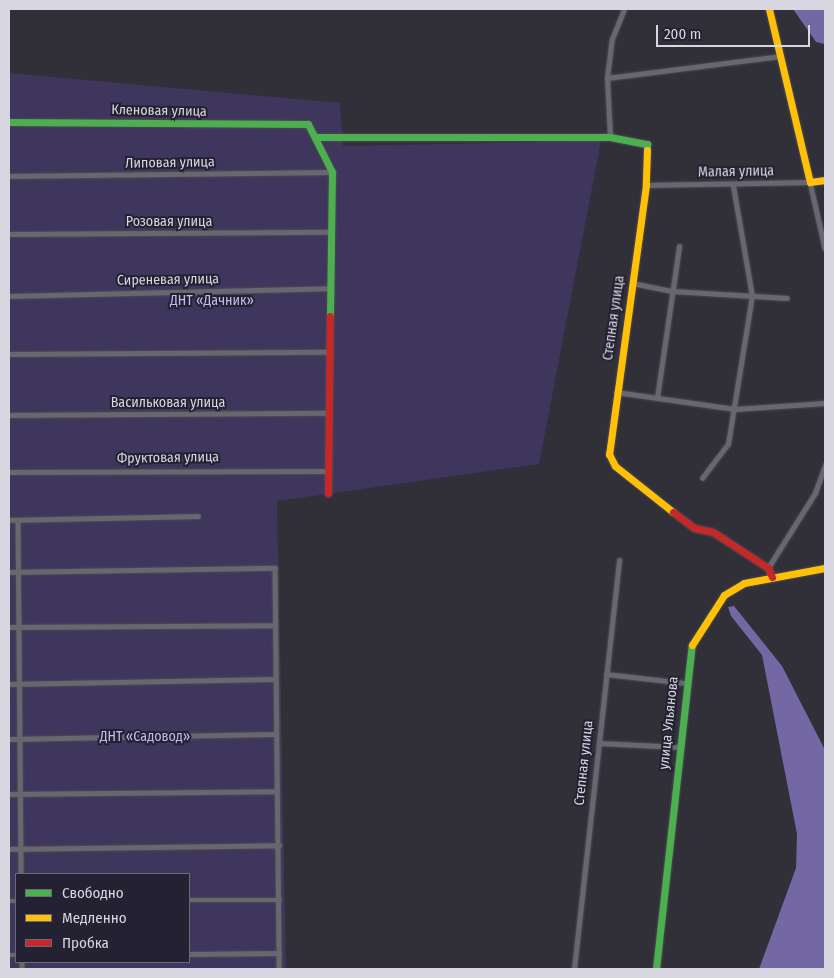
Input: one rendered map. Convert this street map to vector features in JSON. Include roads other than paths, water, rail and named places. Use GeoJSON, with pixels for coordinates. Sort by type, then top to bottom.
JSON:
{"type":"FeatureCollection","features":[{"type":"Feature","properties":{"kind":"street"},"geometry":{"type":"LineString","coordinates":[[328,493],[328,352],[332,172],[315,137],[610,137],[608,78],[612,39],[624,9]]}},
{"type":"Feature","properties":{"kind":"street"},"geometry":{"type":"LineString","coordinates":[[769,9],[825,248]]}},
{"type":"Feature","properties":{"kind":"street"},"geometry":{"type":"LineString","coordinates":[[608,78],[780,56]]}},
{"type":"Feature","properties":{"kind":"street","name":"Кленовая улица"},"geometry":{"type":"LineString","coordinates":[[9,122],[308,124],[315,137]]}},
{"type":"Feature","properties":{"kind":"street","name":"Степная улица"},"geometry":{"type":"LineString","coordinates":[[610,137],[648,144],[646,185],[616,392],[609,454],[615,466],[694,528],[713,532],[768,568]]}},
{"type":"Feature","properties":{"kind":"street","name":"Липовая улица"},"geometry":{"type":"LineString","coordinates":[[9,176],[332,172]]}},
{"type":"Feature","properties":{"kind":"street","name":"Малая улица"},"geometry":{"type":"LineString","coordinates":[[646,185],[733,186],[825,180]]}},
{"type":"Feature","properties":{"kind":"street"},"geometry":{"type":"LineString","coordinates":[[702,478],[728,444],[752,296],[733,186]]}},
{"type":"Feature","properties":{"kind":"street","name":"Розовая улица"},"geometry":{"type":"LineString","coordinates":[[9,234],[330,232]]}},
{"type":"Feature","properties":{"kind":"street"},"geometry":{"type":"LineString","coordinates":[[657,398],[679,247]]}},
{"type":"Feature","properties":{"kind":"street"},"geometry":{"type":"LineString","coordinates":[[632,283],[672,290],[787,298]]}},
{"type":"Feature","properties":{"kind":"street","name":"Сиреневая улица"},"geometry":{"type":"LineString","coordinates":[[9,296],[329,288]]}},
{"type":"Feature","properties":{"kind":"street"},"geometry":{"type":"LineString","coordinates":[[9,354],[328,352]]}},
{"type":"Feature","properties":{"kind":"street"},"geometry":{"type":"LineString","coordinates":[[616,392],[735,409],[825,403]]}},
{"type":"Feature","properties":{"kind":"street","name":"Васильковая улица"},"geometry":{"type":"LineString","coordinates":[[9,415],[328,413]]}},
{"type":"Feature","properties":{"kind":"street"},"geometry":{"type":"LineString","coordinates":[[772,577],[768,568],[815,493],[825,465]]}},
{"type":"Feature","properties":{"kind":"street","name":"Фруктовая улица"},"geometry":{"type":"LineString","coordinates":[[9,472],[328,471]]}},
{"type":"Feature","properties":{"kind":"street"},"geometry":{"type":"LineString","coordinates":[[9,520],[198,516]]}},
{"type":"Feature","properties":{"kind":"street"},"geometry":{"type":"LineString","coordinates":[[18,520],[21,873]]}},
{"type":"Feature","properties":{"kind":"street","name":"Степная улица"},"geometry":{"type":"LineString","coordinates":[[574,969],[619,560]]}},
{"type":"Feature","properties":{"kind":"street"},"geometry":{"type":"LineString","coordinates":[[9,572],[275,568],[274,734],[279,845],[279,969]]}},
{"type":"Feature","properties":{"kind":"street","name":"улица Ульянова"},"geometry":{"type":"LineString","coordinates":[[656,969],[685,683],[693,639],[724,595],[744,582],[825,568]]}},
{"type":"Feature","properties":{"kind":"street"},"geometry":{"type":"LineString","coordinates":[[9,627],[274,625]]}},
{"type":"Feature","properties":{"kind":"street"},"geometry":{"type":"LineString","coordinates":[[606,674],[685,683]]}},
{"type":"Feature","properties":{"kind":"street"},"geometry":{"type":"LineString","coordinates":[[9,684],[274,679]]}},
{"type":"Feature","properties":{"kind":"street"},"geometry":{"type":"LineString","coordinates":[[9,739],[274,734]]}},
{"type":"Feature","properties":{"kind":"street"},"geometry":{"type":"LineString","coordinates":[[598,744],[679,747]]}},
{"type":"Feature","properties":{"kind":"street"},"geometry":{"type":"LineString","coordinates":[[9,794],[277,791]]}},
{"type":"Feature","properties":{"kind":"street"},"geometry":{"type":"LineString","coordinates":[[9,849],[279,845]]}},
{"type":"Feature","properties":{"kind":"street"},"geometry":{"type":"LineString","coordinates":[[190,900],[280,900]]}},
{"type":"Feature","properties":{"kind":"street"},"geometry":{"type":"LineString","coordinates":[[190,954],[279,953]]}},
{"type":"Feature","properties":{"kind":"park label","name":"ДНТ «Дачник»"},"geometry":{"type":"Point","coordinates":[212,301]}},
{"type":"Feature","properties":{"kind":"park label","name":"ДНТ «Садовод»"},"geometry":{"type":"Point","coordinates":[145,737]}}]}
